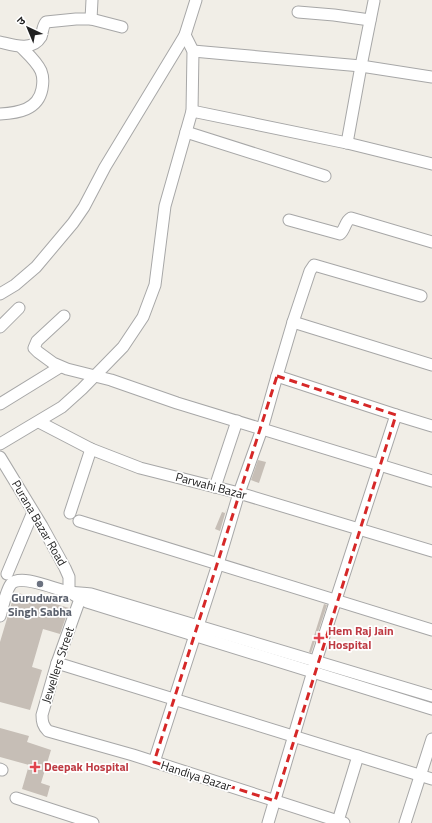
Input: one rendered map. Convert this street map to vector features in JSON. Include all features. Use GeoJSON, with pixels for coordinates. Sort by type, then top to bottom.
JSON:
{"type":"FeatureCollection","features":[{"type":"Feature","properties":{"kind":"street"},"geometry":{"type":"LineString","coordinates":[[91,19],[92,0]]}},
{"type":"Feature","properties":{"kind":"street"},"geometry":{"type":"LineString","coordinates":[[0,294],[15,285],[36,267],[73,223],[84,207],[105,166],[185,35],[196,0]]}},
{"type":"Feature","properties":{"kind":"street"},"geometry":{"type":"LineString","coordinates":[[347,143],[360,66],[374,1]]}},
{"type":"Feature","properties":{"kind":"street"},"geometry":{"type":"LineString","coordinates":[[298,12],[370,20]]}},
{"type":"Feature","properties":{"kind":"street"},"geometry":{"type":"LineString","coordinates":[[0,42],[21,47],[30,46],[40,38],[46,22],[91,19],[122,27]]}},
{"type":"Feature","properties":{"kind":"street"},"geometry":{"type":"LineString","coordinates":[[0,444],[62,407],[96,376],[123,347],[143,317],[155,285],[165,206],[192,111],[193,51],[185,35]]}},
{"type":"Feature","properties":{"kind":"street"},"geometry":{"type":"LineString","coordinates":[[0,114],[25,110],[33,106],[40,96],[43,87],[41,72],[37,65],[21,47]]}},
{"type":"Feature","properties":{"kind":"street"},"geometry":{"type":"LineString","coordinates":[[193,51],[360,66],[432,77]]}},
{"type":"Feature","properties":{"kind":"street"},"geometry":{"type":"LineString","coordinates":[[192,111],[347,143],[432,164]]}},
{"type":"Feature","properties":{"kind":"street"},"geometry":{"type":"LineString","coordinates":[[186,132],[325,176]]}},
{"type":"Feature","properties":{"kind":"street"},"geometry":{"type":"LineString","coordinates":[[289,220],[340,234],[348,220],[351,218],[432,242]]}},
{"type":"Feature","properties":{"kind":"street"},"geometry":{"type":"LineString","coordinates":[[154,762],[218,564],[239,493],[262,429],[293,322],[312,266],[315,264],[421,296]]}},
{"type":"Feature","properties":{"kind":"street"},"geometry":{"type":"LineString","coordinates":[[0,327],[19,308]]}},
{"type":"Feature","properties":{"kind":"street"},"geometry":{"type":"LineString","coordinates":[[64,316],[37,341],[34,348],[60,367],[111,380],[177,403],[432,482]]}},
{"type":"Feature","properties":{"kind":"street"},"geometry":{"type":"LineString","coordinates":[[293,322],[432,365]]}},
{"type":"Feature","properties":{"kind":"street"},"geometry":{"type":"LineString","coordinates":[[0,404],[60,367]]}},
{"type":"Feature","properties":{"kind":"street"},"geometry":{"type":"LineString","coordinates":[[277,376],[432,426]]}},
{"type":"Feature","properties":{"kind":"street"},"geometry":{"type":"LineString","coordinates":[[268,823],[314,666],[396,415]]}},
{"type":"Feature","properties":{"kind":"street"},"geometry":{"type":"LineString","coordinates":[[215,487],[237,421]]}},
{"type":"Feature","properties":{"kind":"street","name":"Parwahi Bazar"},"geometry":{"type":"LineString","coordinates":[[39,422],[91,449],[140,468],[239,493],[360,528],[432,551]]}},
{"type":"Feature","properties":{"kind":"street"},"geometry":{"type":"LineString","coordinates":[[70,513],[91,449]]}},
{"type":"Feature","properties":{"kind":"street","name":"Purana Bazar Road"},"geometry":{"type":"LineString","coordinates":[[0,457],[42,526],[65,568],[70,584],[69,592]]}},
{"type":"Feature","properties":{"kind":"street"},"geometry":{"type":"LineString","coordinates":[[0,616],[8,589],[12,584],[8,574],[33,512]]}},
{"type":"Feature","properties":{"kind":"street"},"geometry":{"type":"LineString","coordinates":[[79,521],[432,630]]}},
{"type":"Feature","properties":{"kind":"street"},"geometry":{"type":"LineString","coordinates":[[8,574],[22,580],[69,592],[91,594],[196,632]]}},
{"type":"Feature","properties":{"kind":"street"},"geometry":{"type":"LineString","coordinates":[[69,592],[87,602],[314,666],[432,696]]}},
{"type":"Feature","properties":{"kind":"street","name":"Jewellers Street"},"geometry":{"type":"LineString","coordinates":[[48,731],[42,721],[42,715],[57,663],[80,599]]}},
{"type":"Feature","properties":{"kind":"street"},"geometry":{"type":"LineString","coordinates":[[57,663],[432,779]]}},
{"type":"Feature","properties":{"kind":"street"},"geometry":{"type":"LineString","coordinates":[[314,666],[432,708]]}},
{"type":"Feature","properties":{"kind":"street","name":"Handiya Bazar"},"geometry":{"type":"LineString","coordinates":[[48,731],[154,762],[341,822]]}},
{"type":"Feature","properties":{"kind":"street"},"geometry":{"type":"LineString","coordinates":[[405,823],[432,739]]}},
{"type":"Feature","properties":{"kind":"street"},"geometry":{"type":"LineString","coordinates":[[341,822],[358,756]]}},
{"type":"Feature","properties":{"kind":"street"},"geometry":{"type":"LineString","coordinates":[[16,798],[93,823]]}},
{"type":"Feature","properties":{"kind":"highlighted area"},"geometry":{"type":"Polygon","coordinates":[[[277,376],[396,415],[275,801],[154,762],[277,376]]]}},
{"type":"Feature","properties":{"kind":"building"},"geometry":{"type":"Polygon","coordinates":[[[258,460],[266,462],[259,483],[251,480],[258,460]]]}},
{"type":"Feature","properties":{"kind":"building"},"geometry":{"type":"Polygon","coordinates":[[[227,507],[220,531],[215,529],[222,512],[225,513],[227,507]]]}},
{"type":"Feature","properties":{"kind":"building"},"geometry":{"type":"Polygon","coordinates":[[[15,592],[69,608],[60,634],[43,629],[32,667],[42,670],[30,710],[0,702],[0,642],[15,592]]]}},
{"type":"Feature","properties":{"kind":"building"},"geometry":{"type":"Polygon","coordinates":[[[324,604],[327,605],[311,653],[309,652],[324,604]]]}},
{"type":"Feature","properties":{"kind":"building"},"geometry":{"type":"Polygon","coordinates":[[[0,728],[29,736],[27,742],[51,750],[41,783],[50,786],[47,797],[22,789],[29,765],[0,757],[0,728]]]}},
{"type":"Feature","properties":{"kind":"place","name":"Gurudwara Singh Sabha"},"geometry":{"type":"Point","coordinates":[40,584]}},
{"type":"Feature","properties":{"kind":"place","name":"Hem Raj Jain Hospital"},"geometry":{"type":"Point","coordinates":[319,638]}},
{"type":"Feature","properties":{"kind":"place","name":"Deepak Hospital"},"geometry":{"type":"Point","coordinates":[35,767]}}]}
